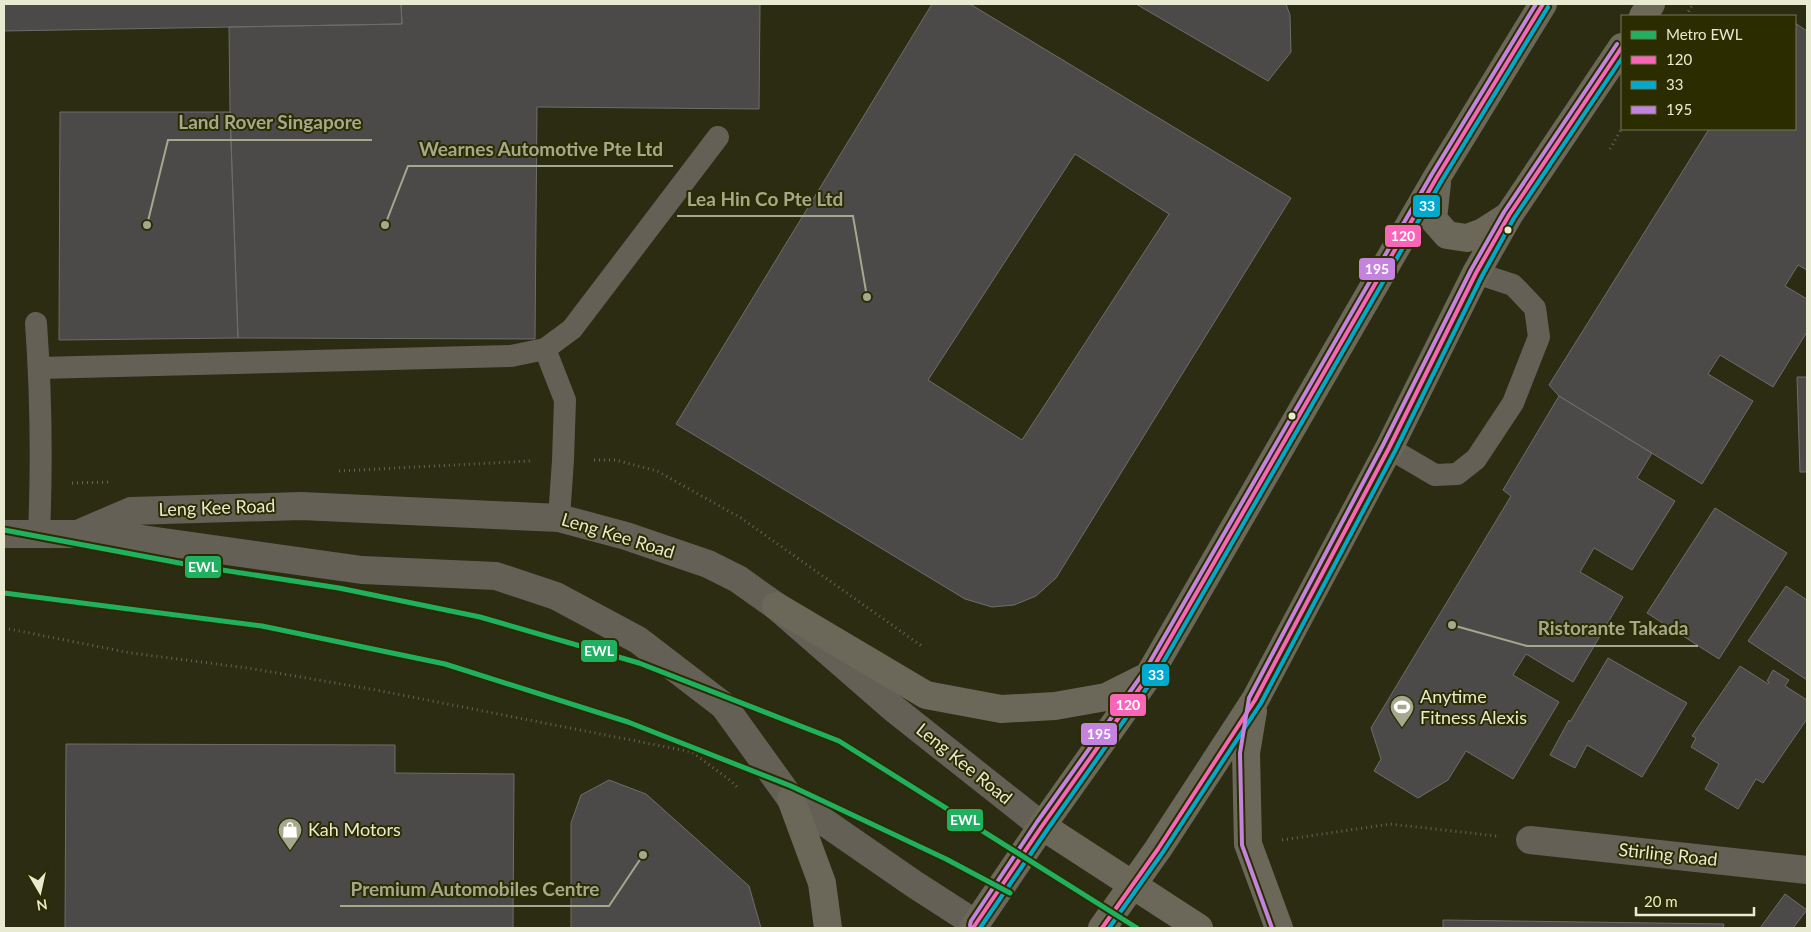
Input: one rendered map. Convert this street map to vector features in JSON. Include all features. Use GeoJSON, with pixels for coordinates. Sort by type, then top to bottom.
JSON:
{"type":"FeatureCollection","features":[{"type":"Feature","properties":{"kind":"main road"},"geometry":{"type":"LineString","coordinates":[[977,927],[1042,826],[1149,675],[1437,177],[1543,4]]}},
{"type":"Feature","properties":{"kind":"main road"},"geometry":{"type":"LineString","coordinates":[[1643,15],[1651,4]]}},
{"type":"Feature","properties":{"kind":"main road"},"geometry":{"type":"LineString","coordinates":[[1102,928],[1188,804],[1255,700],[1389,448],[1476,273],[1509,215],[1621,48]]}},
{"type":"Feature","properties":{"kind":"main road"},"geometry":{"type":"LineString","coordinates":[[1437,177],[1433,219],[1447,235],[1467,238],[1483,232],[1509,215]]}},
{"type":"Feature","properties":{"kind":"main road"},"geometry":{"type":"LineString","coordinates":[[776,606],[926,695],[1001,709],[1055,706],[1106,696],[1149,675]]}},
{"type":"Feature","properties":{"kind":"main road"},"geometry":{"type":"LineString","coordinates":[[1255,700],[1246,753],[1248,844],[1279,928]]}},
{"type":"Feature","properties":{"kind":"main road"},"geometry":{"type":"LineString","coordinates":[[790,799],[822,883],[828,928]]}},
{"type":"Feature","properties":{"kind":"main road"},"geometry":{"type":"LineString","coordinates":[[1042,826],[1199,928]]}},
{"type":"Feature","properties":{"kind":"street","name":"Leng Kee Road"},"geometry":{"type":"LineString","coordinates":[[77,534],[132,511],[301,506],[559,518],[626,536],[708,564],[738,579],[776,606],[893,708],[1042,826]]}},
{"type":"Feature","properties":{"kind":"street","name":"Leng Kee Road"},"geometry":{"type":"LineString","coordinates":[[4,534],[77,534],[128,537],[362,570],[496,576],[556,596],[638,640],[724,706],[790,799],[977,927]]}},
{"type":"Feature","properties":{"kind":"street","name":"Stirling Road"},"geometry":{"type":"LineString","coordinates":[[1530,840],[1807,870]]}},
{"type":"Feature","properties":{"kind":"lane"},"geometry":{"type":"LineString","coordinates":[[39,368],[510,356],[545,349],[572,329],[718,137]]}},
{"type":"Feature","properties":{"kind":"lane"},"geometry":{"type":"LineString","coordinates":[[1389,448],[1435,475],[1457,474],[1476,459],[1513,402],[1539,337],[1535,308],[1513,285],[1476,273]]}},
{"type":"Feature","properties":{"kind":"lane"},"geometry":{"type":"LineString","coordinates":[[36,323],[39,368],[41,484],[39,534]]}},
{"type":"Feature","properties":{"kind":"lane"},"geometry":{"type":"LineString","coordinates":[[545,349],[565,400],[564,460],[559,518]]}},
{"type":"Feature","properties":{"kind":"path"},"geometry":{"type":"LineString","coordinates":[[1687,15],[1693,4]]}},
{"type":"Feature","properties":{"kind":"path"},"geometry":{"type":"LineString","coordinates":[[1610,149],[1621,130]]}},
{"type":"Feature","properties":{"kind":"path"},"geometry":{"type":"LineString","coordinates":[[4,628],[132,653],[248,668],[376,690],[692,752],[738,788]]}},
{"type":"Feature","properties":{"kind":"path"},"geometry":{"type":"LineString","coordinates":[[1279,840],[1390,824],[1530,840]]}},
{"type":"Feature","properties":{"kind":"building"},"geometry":{"type":"Polygon","coordinates":[[[4,4],[401,4],[402,24],[4,31],[4,4]]]}},
{"type":"Feature","properties":{"kind":"building"},"geometry":{"type":"Polygon","coordinates":[[[401,4],[760,4],[759,109],[537,107],[535,339],[238,338],[229,27],[402,24],[401,4]]]}},
{"type":"Feature","properties":{"kind":"building"},"geometry":{"type":"Polygon","coordinates":[[[932,4],[970,4],[1291,198],[1056,578],[1036,596],[1014,605],[992,607],[965,599],[676,424],[932,4]],[[1075,154],[928,380],[1022,440],[1169,214],[1075,154]]]}},
{"type":"Feature","properties":{"kind":"building"},"geometry":{"type":"Polygon","coordinates":[[[1136,4],[1286,4],[1290,15],[1291,52],[1268,81],[1136,4]]]}},
{"type":"Feature","properties":{"kind":"building"},"geometry":{"type":"Polygon","coordinates":[[[1796,24],[1807,31],[1807,270],[1798,265],[1785,286],[1807,299],[1807,332],[1773,387],[1720,355],[1708,374],[1753,401],[1702,484],[1559,396],[1549,385],[1708,130],[1796,130],[1796,24]]]}},
{"type":"Feature","properties":{"kind":"building"},"geometry":{"type":"Polygon","coordinates":[[[60,112],[230,112],[238,338],[59,340],[60,112]]]}},
{"type":"Feature","properties":{"kind":"building"},"geometry":{"type":"Polygon","coordinates":[[[1797,377],[1807,377],[1807,472],[1800,472],[1797,377]]]}},
{"type":"Feature","properties":{"kind":"building"},"geometry":{"type":"Polygon","coordinates":[[[1559,396],[1652,453],[1637,478],[1675,501],[1632,570],[1594,548],[1580,572],[1623,597],[1573,682],[1526,654],[1513,675],[1559,702],[1513,779],[1466,751],[1448,780],[1418,798],[1374,771],[1381,759],[1371,728],[1511,496],[1503,490],[1559,396]]]}},
{"type":"Feature","properties":{"kind":"building"},"geometry":{"type":"Polygon","coordinates":[[[1715,508],[1787,553],[1719,659],[1647,613],[1715,508]]]}},
{"type":"Feature","properties":{"kind":"building"},"geometry":{"type":"Polygon","coordinates":[[[1786,586],[1807,600],[1807,680],[1748,641],[1786,586]]]}},
{"type":"Feature","properties":{"kind":"building"},"geometry":{"type":"Polygon","coordinates":[[[1608,658],[1687,703],[1642,777],[1587,745],[1575,768],[1550,755],[1569,720],[1570,722],[1608,658]]]}},
{"type":"Feature","properties":{"kind":"building"},"geometry":{"type":"Polygon","coordinates":[[[1740,666],[1768,684],[1769,682],[1767,681],[1773,670],[1789,680],[1785,686],[1807,700],[1807,719],[1763,783],[1756,779],[1738,809],[1705,789],[1719,764],[1691,747],[1696,738],[1692,736],[1740,666]]]}},
{"type":"Feature","properties":{"kind":"building","name":"Kah Motors"},"geometry":{"type":"Polygon","coordinates":[[[66,744],[395,745],[395,773],[514,774],[513,928],[65,928],[66,744]]]}},
{"type":"Feature","properties":{"kind":"building"},"geometry":{"type":"Polygon","coordinates":[[[609,780],[646,794],[749,886],[761,928],[571,928],[571,823],[581,795],[609,780]]]}},
{"type":"Feature","properties":{"kind":"building"},"geometry":{"type":"Polygon","coordinates":[[[1785,894],[1807,910],[1793,928],[1760,928],[1785,894]]]}},
{"type":"Feature","properties":{"kind":"building"},"geometry":{"type":"Polygon","coordinates":[[[1443,920],[1724,924],[1723,928],[1443,928],[1443,920]]]}},
{"type":"Feature","properties":{"kind":"metro line","name":"EWL"},"geometry":{"type":"LineString","coordinates":[[4,530],[190,565],[339,588],[480,617],[639,663],[839,741],[1137,928]]}},
{"type":"Feature","properties":{"kind":"metro line","name":"EWL"},"geometry":{"type":"LineString","coordinates":[[4,593],[262,626],[445,664],[628,722],[791,786],[946,859],[1010,893]]}},
{"type":"Feature","properties":{"kind":"transit line","name":"195"},"geometry":{"type":"LineString","coordinates":[[971,928],[971,921],[1037,822],[1144,672],[1432,174],[1536,4]]}},
{"type":"Feature","properties":{"kind":"transit line","name":"120"},"geometry":{"type":"LineString","coordinates":[[973,928],[1042,826],[1149,675],[1437,177],[1543,4]]}},
{"type":"Feature","properties":{"kind":"transit line","name":"33"},"geometry":{"type":"LineString","coordinates":[[980,928],[1154,678],[1442,180],[1548,7]]}},
{"type":"Feature","properties":{"kind":"transit line","name":"195"},"geometry":{"type":"LineString","coordinates":[[1272,928],[1242,845],[1240,753],[1249,698],[1383,445],[1471,270],[1504,212],[1617,44]]}},
{"type":"Feature","properties":{"kind":"transit line","name":"120"},"geometry":{"type":"LineString","coordinates":[[1102,928],[1158,849],[1255,700],[1389,448],[1476,273],[1509,215],[1621,48]]}},
{"type":"Feature","properties":{"kind":"transit line","name":"33"},"geometry":{"type":"LineString","coordinates":[[1109,928],[1163,852],[1261,703],[1395,451],[1482,276],[1514,218],[1621,59]]}},
{"type":"Feature","properties":{"kind":"place","name":"Land Rover Singapore"},"geometry":{"type":"Point","coordinates":[147,225]}},
{"type":"Feature","properties":{"kind":"place","name":"Wearnes Automotive Pte Ltd"},"geometry":{"type":"Point","coordinates":[385,225]}},
{"type":"Feature","properties":{"kind":"place","name":"Lea Hin Co Pte Ltd"},"geometry":{"type":"Point","coordinates":[867,297]}},
{"type":"Feature","properties":{"kind":"place","name":"Ristorante Takada"},"geometry":{"type":"Point","coordinates":[1452,625]}},
{"type":"Feature","properties":{"kind":"place","name":"Anytime Fitness Alexis"},"geometry":{"type":"Point","coordinates":[1402,728]}},
{"type":"Feature","properties":{"kind":"place","name":"Kah Motors"},"geometry":{"type":"Point","coordinates":[290,851]}},
{"type":"Feature","properties":{"kind":"place","name":"Premium Automobiles Centre"},"geometry":{"type":"Point","coordinates":[643,855]}}]}
